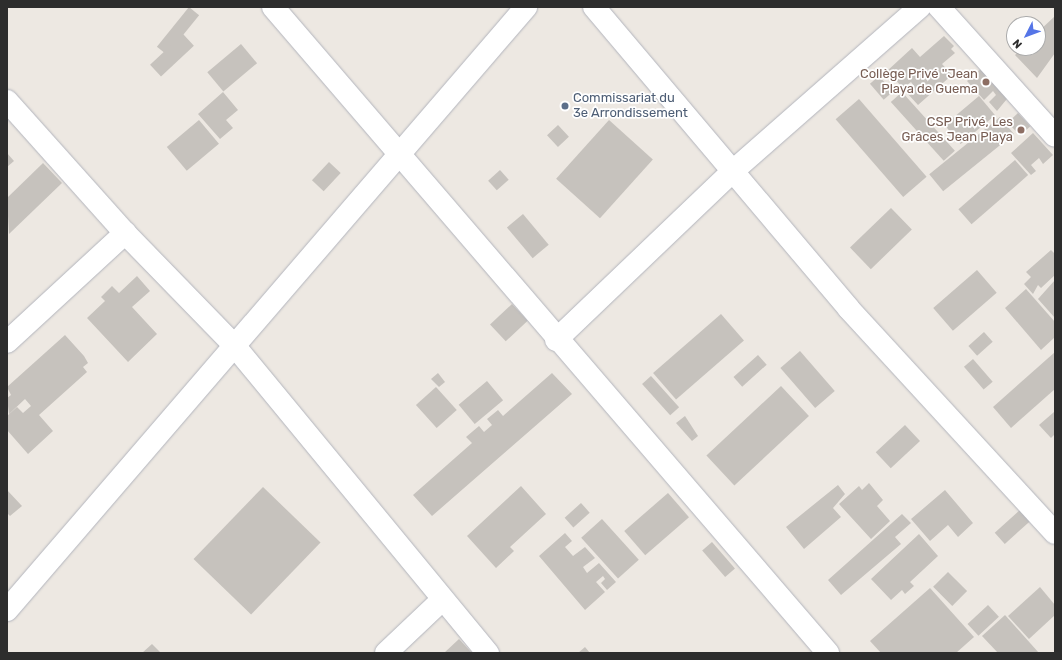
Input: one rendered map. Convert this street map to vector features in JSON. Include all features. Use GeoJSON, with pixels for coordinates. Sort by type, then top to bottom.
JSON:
{"type":"FeatureCollection","features":[{"type":"Feature","properties":{"kind":"street"},"geometry":{"type":"LineString","coordinates":[[273,7],[556,340],[828,653]]}},
{"type":"Feature","properties":{"kind":"street"},"geometry":{"type":"LineString","coordinates":[[7,610],[233,344],[526,7]]}},
{"type":"Feature","properties":{"kind":"street"},"geometry":{"type":"LineString","coordinates":[[594,7],[849,309],[1055,533]]}},
{"type":"Feature","properties":{"kind":"street"},"geometry":{"type":"LineString","coordinates":[[556,340],[733,171],[920,7]]}},
{"type":"Feature","properties":{"kind":"street"},"geometry":{"type":"LineString","coordinates":[[939,7],[1055,136]]}},
{"type":"Feature","properties":{"kind":"street"},"geometry":{"type":"LineString","coordinates":[[7,101],[125,233],[233,344],[442,600],[488,653]]}},
{"type":"Feature","properties":{"kind":"street"},"geometry":{"type":"LineString","coordinates":[[7,342],[125,233]]}},
{"type":"Feature","properties":{"kind":"street"},"geometry":{"type":"LineString","coordinates":[[386,653],[442,600]]}},
{"type":"Feature","properties":{"kind":"building"},"geometry":{"type":"Polygon","coordinates":[[[189,7],[199,15],[167,55],[157,47],[189,7]]]}},
{"type":"Feature","properties":{"kind":"building"},"geometry":{"type":"Polygon","coordinates":[[[1055,16],[1055,53],[1037,78],[1016,56],[1046,56],[1046,24],[1055,16]]]}},
{"type":"Feature","properties":{"kind":"building"},"geometry":{"type":"Polygon","coordinates":[[[183,34],[194,46],[161,76],[150,65],[183,34]]]}},
{"type":"Feature","properties":{"kind":"building"},"geometry":{"type":"Polygon","coordinates":[[[944,36],[954,46],[951,49],[955,53],[942,64],[952,75],[918,105],[907,93],[914,86],[911,82],[903,88],[887,71],[912,48],[920,57],[944,36]]]}},
{"type":"Feature","properties":{"kind":"building"},"geometry":{"type":"Polygon","coordinates":[[[241,44],[257,63],[223,91],[207,72],[241,44]]]}},
{"type":"Feature","properties":{"kind":"building"},"geometry":{"type":"Polygon","coordinates":[[[985,65],[1011,94],[997,111],[989,102],[996,95],[993,91],[984,100],[967,81],[985,65]]]}},
{"type":"Feature","properties":{"kind":"building"},"geometry":{"type":"Polygon","coordinates":[[[879,76],[893,92],[884,100],[870,84],[879,76]]]}},
{"type":"Feature","properties":{"kind":"building"},"geometry":{"type":"Polygon","coordinates":[[[223,92],[238,110],[226,120],[233,128],[220,139],[198,114],[223,92]]]}},
{"type":"Feature","properties":{"kind":"building"},"geometry":{"type":"Polygon","coordinates":[[[902,92],[955,151],[944,161],[891,102],[902,92]]]}},
{"type":"Feature","properties":{"kind":"building"},"geometry":{"type":"Polygon","coordinates":[[[979,96],[995,115],[961,144],[945,125],[979,96]]]}},
{"type":"Feature","properties":{"kind":"building"},"geometry":{"type":"Polygon","coordinates":[[[859,99],[927,177],[903,197],[836,119],[859,99]]]}},
{"type":"Feature","properties":{"kind":"building"},"geometry":{"type":"Polygon","coordinates":[[[1018,113],[1030,126],[1020,136],[1008,123],[1018,113]]]}},
{"type":"Feature","properties":{"kind":"building"},"geometry":{"type":"Polygon","coordinates":[[[1000,117],[1014,134],[943,191],[929,174],[1000,117]]]}},
{"type":"Feature","properties":{"kind":"building"},"geometry":{"type":"Polygon","coordinates":[[[199,120],[219,144],[187,171],[167,147],[199,120]]]}},
{"type":"Feature","properties":{"kind":"building"},"geometry":{"type":"Polygon","coordinates":[[[609,120],[653,159],[600,218],[556,179],[609,120]]]}},
{"type":"Feature","properties":{"kind":"building"},"geometry":{"type":"Polygon","coordinates":[[[558,125],[569,137],[558,147],[547,135],[558,125]]]}},
{"type":"Feature","properties":{"kind":"building"},"geometry":{"type":"Polygon","coordinates":[[[1033,133],[1053,155],[1043,164],[1039,158],[1031,165],[1036,171],[1031,175],[1011,153],[1033,133]]]}},
{"type":"Feature","properties":{"kind":"building"},"geometry":{"type":"Polygon","coordinates":[[[7,153],[14,161],[7,167],[7,153]]]}},
{"type":"Feature","properties":{"kind":"building"},"geometry":{"type":"Polygon","coordinates":[[[1015,160],[1028,175],[972,224],[958,209],[1015,160]]]}},
{"type":"Feature","properties":{"kind":"building"},"geometry":{"type":"Polygon","coordinates":[[[329,162],[341,173],[324,191],[312,180],[329,162]]]}},
{"type":"Feature","properties":{"kind":"building"},"geometry":{"type":"Polygon","coordinates":[[[43,163],[62,183],[9,234],[7,198],[43,163]]]}},
{"type":"Feature","properties":{"kind":"building"},"geometry":{"type":"Polygon","coordinates":[[[500,170],[509,180],[497,190],[488,181],[500,170]]]}},
{"type":"Feature","properties":{"kind":"building"},"geometry":{"type":"Polygon","coordinates":[[[891,208],[912,230],[871,269],[850,248],[891,208]]]}},
{"type":"Feature","properties":{"kind":"building"},"geometry":{"type":"Polygon","coordinates":[[[523,214],[549,245],[533,258],[507,227],[523,214]]]}},
{"type":"Feature","properties":{"kind":"building"},"geometry":{"type":"Polygon","coordinates":[[[1051,250],[1055,254],[1055,275],[1041,288],[1038,285],[1033,294],[1024,284],[1031,277],[1026,272],[1051,250]]]}},
{"type":"Feature","properties":{"kind":"building"},"geometry":{"type":"Polygon","coordinates":[[[977,270],[997,293],[953,331],[933,308],[977,270]]]}},
{"type":"Feature","properties":{"kind":"building"},"geometry":{"type":"Polygon","coordinates":[[[137,276],[150,291],[132,307],[157,334],[128,362],[87,318],[105,301],[101,297],[112,286],[119,293],[137,276]]]}},
{"type":"Feature","properties":{"kind":"building"},"geometry":{"type":"Polygon","coordinates":[[[1055,280],[1055,318],[1038,299],[1055,280]]]}},
{"type":"Feature","properties":{"kind":"building"},"geometry":{"type":"Polygon","coordinates":[[[1026,289],[1055,322],[1055,337],[1041,350],[1005,308],[1026,289]]]}},
{"type":"Feature","properties":{"kind":"building"},"geometry":{"type":"Polygon","coordinates":[[[512,304],[528,321],[506,341],[490,324],[512,304]]]}},
{"type":"Feature","properties":{"kind":"building"},"geometry":{"type":"Polygon","coordinates":[[[721,314],[744,340],[676,399],[653,373],[721,314]]]}},
{"type":"Feature","properties":{"kind":"building"},"geometry":{"type":"Polygon","coordinates":[[[984,332],[993,342],[977,356],[968,346],[984,332]]]}},
{"type":"Feature","properties":{"kind":"building"},"geometry":{"type":"Polygon","coordinates":[[[65,335],[84,356],[88,363],[83,367],[87,372],[39,415],[53,431],[28,454],[7,430],[7,416],[17,407],[23,413],[31,406],[25,399],[9,414],[7,398],[11,395],[7,387],[65,335]]]}},
{"type":"Feature","properties":{"kind":"building"},"geometry":{"type":"Polygon","coordinates":[[[800,351],[835,391],[815,408],[780,368],[800,351]]]}},
{"type":"Feature","properties":{"kind":"building"},"geometry":{"type":"Polygon","coordinates":[[[1055,352],[1055,389],[1011,428],[993,407],[1055,352]]]}},
{"type":"Feature","properties":{"kind":"building"},"geometry":{"type":"Polygon","coordinates":[[[758,355],[767,365],[742,387],[733,377],[758,355]]]}},
{"type":"Feature","properties":{"kind":"building"},"geometry":{"type":"Polygon","coordinates":[[[973,359],[993,382],[984,390],[964,367],[973,359]]]}},
{"type":"Feature","properties":{"kind":"building"},"geometry":{"type":"Polygon","coordinates":[[[438,373],[445,382],[439,387],[431,379],[438,373]]]}},
{"type":"Feature","properties":{"kind":"building"},"geometry":{"type":"Polygon","coordinates":[[[552,373],[572,394],[432,516],[413,495],[472,443],[466,437],[479,426],[484,432],[492,425],[487,419],[498,410],[503,416],[552,373]]]}},
{"type":"Feature","properties":{"kind":"building"},"geometry":{"type":"Polygon","coordinates":[[[651,376],[679,407],[670,415],[642,384],[651,376]]]}},
{"type":"Feature","properties":{"kind":"building"},"geometry":{"type":"Polygon","coordinates":[[[487,381],[503,400],[475,424],[459,405],[487,381]]]}},
{"type":"Feature","properties":{"kind":"building"},"geometry":{"type":"Polygon","coordinates":[[[781,386],[809,416],[734,486],[706,456],[781,386]]]}},
{"type":"Feature","properties":{"kind":"building"},"geometry":{"type":"Polygon","coordinates":[[[436,387],[457,410],[437,428],[416,405],[436,387]]]}},
{"type":"Feature","properties":{"kind":"building"},"geometry":{"type":"Polygon","coordinates":[[[1054,412],[1055,434],[1051,438],[1039,425],[1054,412]]]}},
{"type":"Feature","properties":{"kind":"building"},"geometry":{"type":"Polygon","coordinates":[[[685,416],[698,436],[692,441],[676,423],[685,416]]]}},
{"type":"Feature","properties":{"kind":"building"},"geometry":{"type":"Polygon","coordinates":[[[905,425],[920,441],[891,468],[876,452],[905,425]]]}},
{"type":"Feature","properties":{"kind":"building"},"geometry":{"type":"Polygon","coordinates":[[[869,483],[883,500],[877,506],[890,521],[871,539],[839,504],[859,486],[862,490],[869,483]]]}},
{"type":"Feature","properties":{"kind":"building"},"geometry":{"type":"Polygon","coordinates":[[[838,485],[845,494],[833,508],[841,517],[804,549],[786,527],[838,485]]]}},
{"type":"Feature","properties":{"kind":"building"},"geometry":{"type":"Polygon","coordinates":[[[521,486],[546,514],[510,547],[514,551],[496,568],[467,536],[521,486]]]}},
{"type":"Feature","properties":{"kind":"building"},"geometry":{"type":"Polygon","coordinates":[[[263,487],[321,543],[251,615],[194,559],[263,487]]]}},
{"type":"Feature","properties":{"kind":"building"},"geometry":{"type":"Polygon","coordinates":[[[7,490],[22,506],[10,516],[7,513],[7,490]]]}},
{"type":"Feature","properties":{"kind":"building"},"geometry":{"type":"Polygon","coordinates":[[[945,490],[973,523],[958,537],[948,525],[930,541],[911,519],[945,490]]]}},
{"type":"Feature","properties":{"kind":"building"},"geometry":{"type":"Polygon","coordinates":[[[668,493],[689,517],[645,555],[624,531],[668,493]]]}},
{"type":"Feature","properties":{"kind":"building"},"geometry":{"type":"Polygon","coordinates":[[[581,503],[590,513],[573,527],[565,518],[581,503]]]}},
{"type":"Feature","properties":{"kind":"building"},"geometry":{"type":"Polygon","coordinates":[[[1020,510],[1030,521],[1005,544],[995,533],[1020,510]]]}},
{"type":"Feature","properties":{"kind":"building"},"geometry":{"type":"Polygon","coordinates":[[[902,514],[911,523],[895,537],[901,544],[841,595],[828,580],[902,514]]]}},
{"type":"Feature","properties":{"kind":"building"},"geometry":{"type":"Polygon","coordinates":[[[602,519],[639,560],[618,579],[581,538],[602,519]]]}},
{"type":"Feature","properties":{"kind":"building"},"geometry":{"type":"Polygon","coordinates":[[[565,533],[572,541],[565,547],[573,556],[585,547],[595,558],[583,567],[587,573],[599,563],[616,582],[607,590],[601,583],[605,579],[603,576],[596,582],[605,592],[585,610],[539,556],[565,533]]]}},
{"type":"Feature","properties":{"kind":"building"},"geometry":{"type":"Polygon","coordinates":[[[919,534],[938,556],[910,582],[914,586],[905,594],[902,590],[891,600],[871,579],[919,534]]]}},
{"type":"Feature","properties":{"kind":"building"},"geometry":{"type":"Polygon","coordinates":[[[712,542],[735,568],[725,577],[702,551],[712,542]]]}},
{"type":"Feature","properties":{"kind":"building"},"geometry":{"type":"Polygon","coordinates":[[[948,572],[967,591],[952,606],[933,587],[948,572]]]}},
{"type":"Feature","properties":{"kind":"building"},"geometry":{"type":"Polygon","coordinates":[[[1040,587],[1055,605],[1055,615],[1029,639],[1008,616],[1040,587]]]}},
{"type":"Feature","properties":{"kind":"building"},"geometry":{"type":"Polygon","coordinates":[[[930,588],[974,637],[956,653],[881,653],[870,641],[930,588]]]}},
{"type":"Feature","properties":{"kind":"building"},"geometry":{"type":"Polygon","coordinates":[[[988,605],[999,617],[978,636],[968,624],[988,605]]]}},
{"type":"Feature","properties":{"kind":"building"},"geometry":{"type":"Polygon","coordinates":[[[1005,615],[1039,653],[998,653],[982,636],[1005,615]]]}},
{"type":"Feature","properties":{"kind":"building"},"geometry":{"type":"Polygon","coordinates":[[[459,639],[472,653],[444,653],[459,639]]]}},
{"type":"Feature","properties":{"kind":"building"},"geometry":{"type":"Polygon","coordinates":[[[152,644],[161,653],[142,653],[152,644]]]}},
{"type":"Feature","properties":{"kind":"building"},"geometry":{"type":"Polygon","coordinates":[[[585,647],[590,653],[578,653],[585,647]]]}},
{"type":"Feature","properties":{"kind":"place","name":"Collège Privé ''Jean Playa de Guema"},"geometry":{"type":"Point","coordinates":[986,82]}},
{"type":"Feature","properties":{"kind":"place","name":"Commissariat du 3e Arrondissement"},"geometry":{"type":"Point","coordinates":[565,106]}},
{"type":"Feature","properties":{"kind":"place","name":"CSP Privé, Les Grâces Jean Playa"},"geometry":{"type":"Point","coordinates":[1021,130]}}]}
